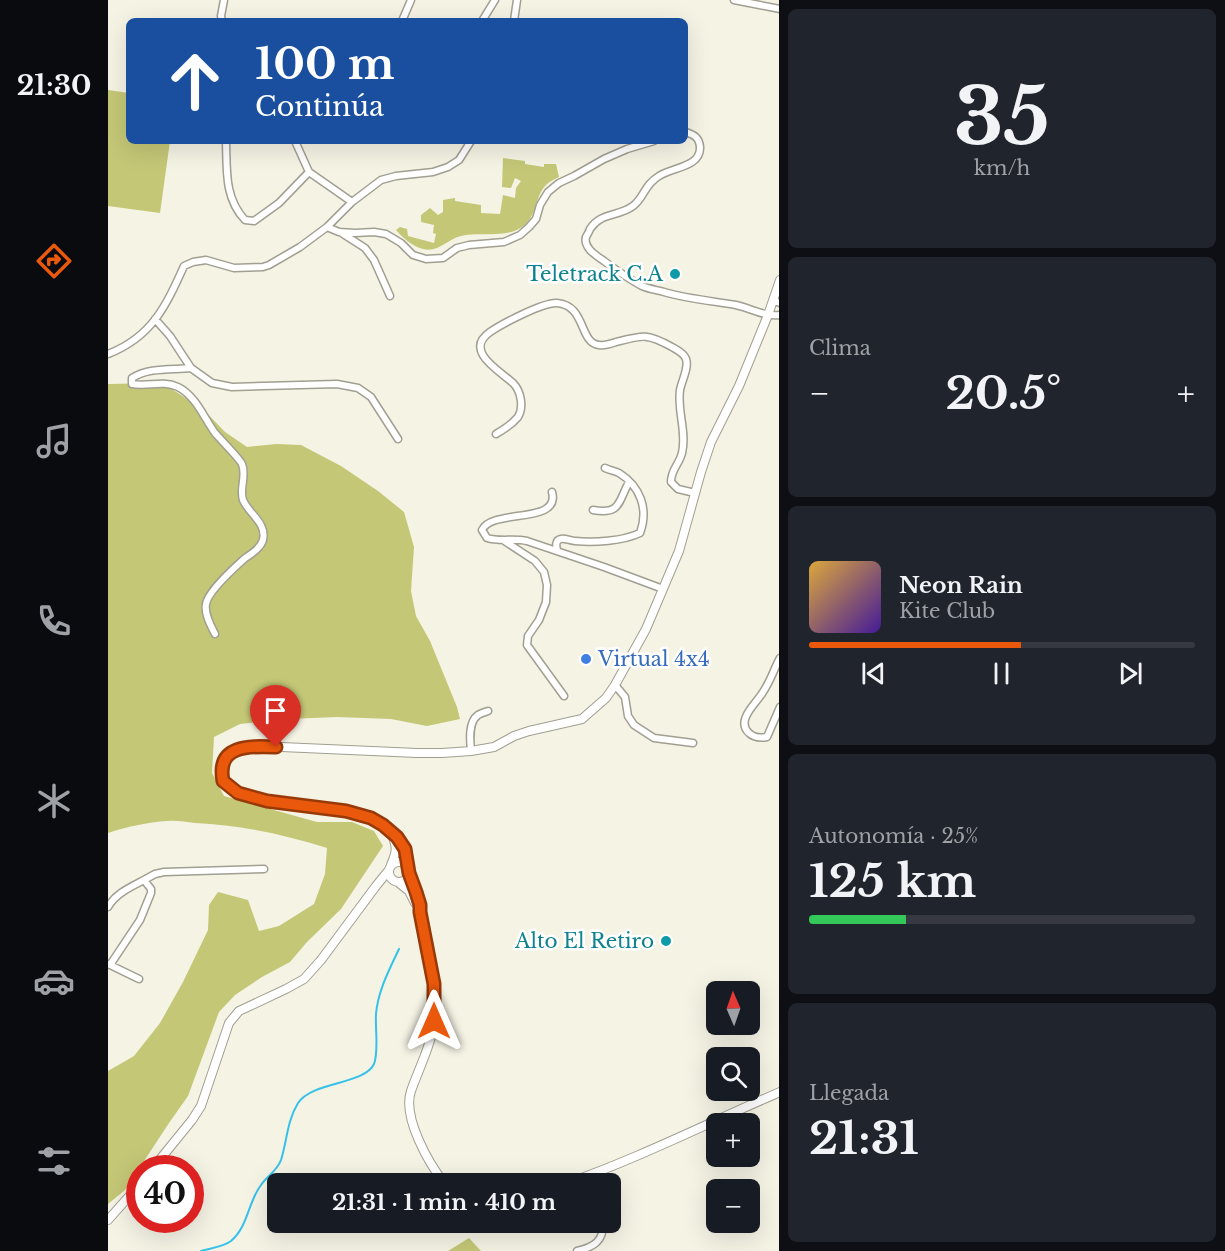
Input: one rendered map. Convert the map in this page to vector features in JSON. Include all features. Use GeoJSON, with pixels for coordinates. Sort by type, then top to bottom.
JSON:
{"type":"FeatureCollection","features":[{"type":"Feature","properties":{"kind":"street"},"geometry":{"type":"LineString","coordinates":[[221,18],[224,0]]}},
{"type":"Feature","properties":{"kind":"street"},"geometry":{"type":"LineString","coordinates":[[403,18],[411,0]]}},
{"type":"Feature","properties":{"kind":"street"},"geometry":{"type":"LineString","coordinates":[[484,18],[495,0]]}},
{"type":"Feature","properties":{"kind":"street"},"geometry":{"type":"LineString","coordinates":[[514,18],[517,0]]}},
{"type":"Feature","properties":{"kind":"street"},"geometry":{"type":"LineString","coordinates":[[734,0],[779,9]]}},
{"type":"Feature","properties":{"kind":"street"},"geometry":{"type":"LineString","coordinates":[[688,133],[696,136],[700,143],[700,153],[697,159],[691,164],[668,171],[650,182],[633,206],[617,214],[602,217],[593,225],[586,237],[586,244],[591,252],[624,276],[644,287],[680,296],[736,305],[768,315],[779,315]]}},
{"type":"Feature","properties":{"kind":"street"},"geometry":{"type":"LineString","coordinates":[[226,144],[227,182],[230,195],[238,213],[245,220],[254,221],[279,202],[309,172]]}},
{"type":"Feature","properties":{"kind":"street"},"geometry":{"type":"LineString","coordinates":[[296,144],[309,172],[352,202]]}},
{"type":"Feature","properties":{"kind":"street"},"geometry":{"type":"LineString","coordinates":[[108,354],[137,339],[155,319],[171,296],[184,266],[206,260],[234,268],[263,267],[300,247],[381,180],[433,172],[448,167],[459,160],[469,144]]}},
{"type":"Feature","properties":{"kind":"street"},"geometry":{"type":"LineString","coordinates":[[339,232],[386,234],[413,255],[426,259],[443,258],[457,248],[469,245],[504,242],[520,236],[529,227],[536,219],[540,205],[548,192],[559,183],[604,159],[644,144]]}},
{"type":"Feature","properties":{"kind":"street"},"geometry":{"type":"LineString","coordinates":[[327,227],[365,249],[374,260],[390,296]]}},
{"type":"Feature","properties":{"kind":"street"},"geometry":{"type":"LineString","coordinates":[[438,1173],[419,1140],[408,1104],[434,1021],[434,984],[420,905],[409,871],[404,844],[390,830],[371,818],[346,811],[267,801],[238,793],[223,781],[221,771],[225,759],[238,748],[259,746],[407,753],[471,751],[494,747],[529,731],[582,719],[606,698],[646,629],[679,551],[711,442],[739,386],[768,315],[777,302]]}},
{"type":"Feature","properties":{"kind":"street"},"geometry":{"type":"LineString","coordinates":[[496,434],[517,417],[521,399],[514,384],[492,367],[483,355],[482,339],[490,332],[524,314],[554,303],[561,304],[578,316],[588,339],[595,345],[605,346],[645,335],[684,354],[687,366],[680,391],[682,454],[672,472],[671,482],[678,489],[695,493]]}},
{"type":"Feature","properties":{"kind":"street"},"geometry":{"type":"LineString","coordinates":[[155,319],[170,336],[191,368],[212,382],[225,387],[337,384],[358,388],[371,397],[398,439]]}},
{"type":"Feature","properties":{"kind":"street"},"geometry":{"type":"LineString","coordinates":[[191,368],[152,371],[132,378],[132,384],[159,383],[184,391],[242,463],[242,497],[262,526],[263,535],[258,548],[213,590],[207,601],[205,606],[208,619],[215,634]]}},
{"type":"Feature","properties":{"kind":"street"},"geometry":{"type":"LineString","coordinates":[[557,550],[557,540],[561,538],[576,541],[616,540],[630,537],[640,532],[643,527],[643,501],[639,492],[619,473],[605,468]]}},
{"type":"Feature","properties":{"kind":"street"},"geometry":{"type":"LineString","coordinates":[[593,510],[606,512],[614,509],[629,482]]}},
{"type":"Feature","properties":{"kind":"street"},"geometry":{"type":"LineString","coordinates":[[552,492],[554,498],[552,504],[546,508],[534,513],[492,520],[484,525],[482,530],[487,538],[526,541],[663,589]]}},
{"type":"Feature","properties":{"kind":"street"},"geometry":{"type":"LineString","coordinates":[[503,540],[535,561],[544,572],[547,585],[546,602],[539,620],[528,636],[527,645],[564,696]]}},
{"type":"Feature","properties":{"kind":"street"},"geometry":{"type":"LineString","coordinates":[[779,660],[764,692],[749,710],[746,719],[748,732],[761,738],[767,737],[779,709]]}},
{"type":"Feature","properties":{"kind":"street"},"geometry":{"type":"LineString","coordinates":[[615,685],[625,697],[628,716],[634,725],[654,738],[693,743]]}},
{"type":"Feature","properties":{"kind":"street"},"geometry":{"type":"LineString","coordinates":[[471,751],[470,737],[474,719],[488,711]]}},
{"type":"Feature","properties":{"kind":"street"},"geometry":{"type":"LineString","coordinates":[[390,830],[396,847],[389,869],[389,877],[409,891],[420,912]]}},
{"type":"Feature","properties":{"kind":"street"},"geometry":{"type":"LineString","coordinates":[[164,1155],[201,1106],[229,1023],[239,1011],[304,979],[321,960],[376,886],[394,863],[405,864],[409,871],[407,879],[376,886]]}},
{"type":"Feature","properties":{"kind":"street"},"geometry":{"type":"LineString","coordinates":[[108,907],[121,892],[155,874],[264,869]]}},
{"type":"Feature","properties":{"kind":"street"},"geometry":{"type":"LineString","coordinates":[[139,979],[109,964],[140,920],[147,904],[151,889],[144,880]]}},
{"type":"Feature","properties":{"kind":"street"},"geometry":{"type":"LineString","coordinates":[[598,1173],[779,1092]]}},
{"type":"Feature","properties":{"kind":"street"},"geometry":{"type":"LineString","coordinates":[[108,1220],[126,1200]]}},
{"type":"Feature","properties":{"kind":"street"},"geometry":{"type":"LineString","coordinates":[[577,1251],[596,1243],[603,1233]]}},
{"type":"Feature","properties":{"kind":"green space"},"geometry":{"type":"Polygon","coordinates":[[[108,90],[126,93],[126,144],[170,144],[160,213],[108,206],[108,90]]]}},
{"type":"Feature","properties":{"kind":"green space"},"geometry":{"type":"Polygon","coordinates":[[[503,158],[544,167],[544,164],[556,164],[559,177],[543,188],[532,216],[518,230],[502,234],[461,236],[428,250],[411,244],[396,230],[400,227],[407,229],[408,236],[434,243],[436,234],[433,233],[434,225],[421,222],[421,215],[430,208],[438,215],[443,212],[443,200],[455,198],[455,201],[481,205],[481,213],[500,214],[503,195],[515,198],[516,188],[521,181],[515,178],[511,188],[502,187],[503,158]]]}},
{"type":"Feature","properties":{"kind":"green space"},"geometry":{"type":"Polygon","coordinates":[[[162,383],[203,409],[225,432],[247,447],[276,444],[301,445],[341,466],[404,512],[414,547],[411,591],[416,616],[430,641],[460,719],[427,726],[391,719],[337,717],[288,719],[240,724],[214,737],[212,773],[224,796],[317,822],[352,822],[374,831],[383,846],[341,909],[290,962],[235,995],[219,1012],[188,1096],[148,1155],[126,1155],[126,1188],[108,1204],[108,1071],[134,1056],[160,1023],[208,930],[209,905],[218,892],[248,900],[259,931],[279,926],[314,904],[325,874],[327,848],[261,831],[177,821],[145,824],[108,833],[108,384],[162,383]]]}},
{"type":"Feature","properties":{"kind":"green space"},"geometry":{"type":"Polygon","coordinates":[[[469,1238],[481,1251],[448,1251],[469,1238]]]}},
{"type":"Feature","properties":{"kind":"waterway"},"geometry":{"type":"LineString","coordinates":[[201,1251],[228,1243],[241,1229],[257,1192],[281,1160],[289,1124],[298,1103],[315,1091],[360,1076],[374,1064],[377,1005],[384,981],[399,949]]}},
{"type":"Feature","properties":{"kind":"place","name":"Teletrack C.A"},"geometry":{"type":"Point","coordinates":[675,274]}},
{"type":"Feature","properties":{"kind":"place","name":"Virtual 4x4"},"geometry":{"type":"Point","coordinates":[586,659]}},
{"type":"Feature","properties":{"kind":"place","name":"Alto El Retiro"},"geometry":{"type":"Point","coordinates":[666,941]}},
{"type":"Feature","properties":{"kind":"route"},"geometry":{"type":"LineString","coordinates":[[276,747],[238,748],[225,759],[221,771],[223,781],[238,793],[267,801],[346,811],[371,818],[401,840],[420,905],[434,984],[434,1021]]}}]}
